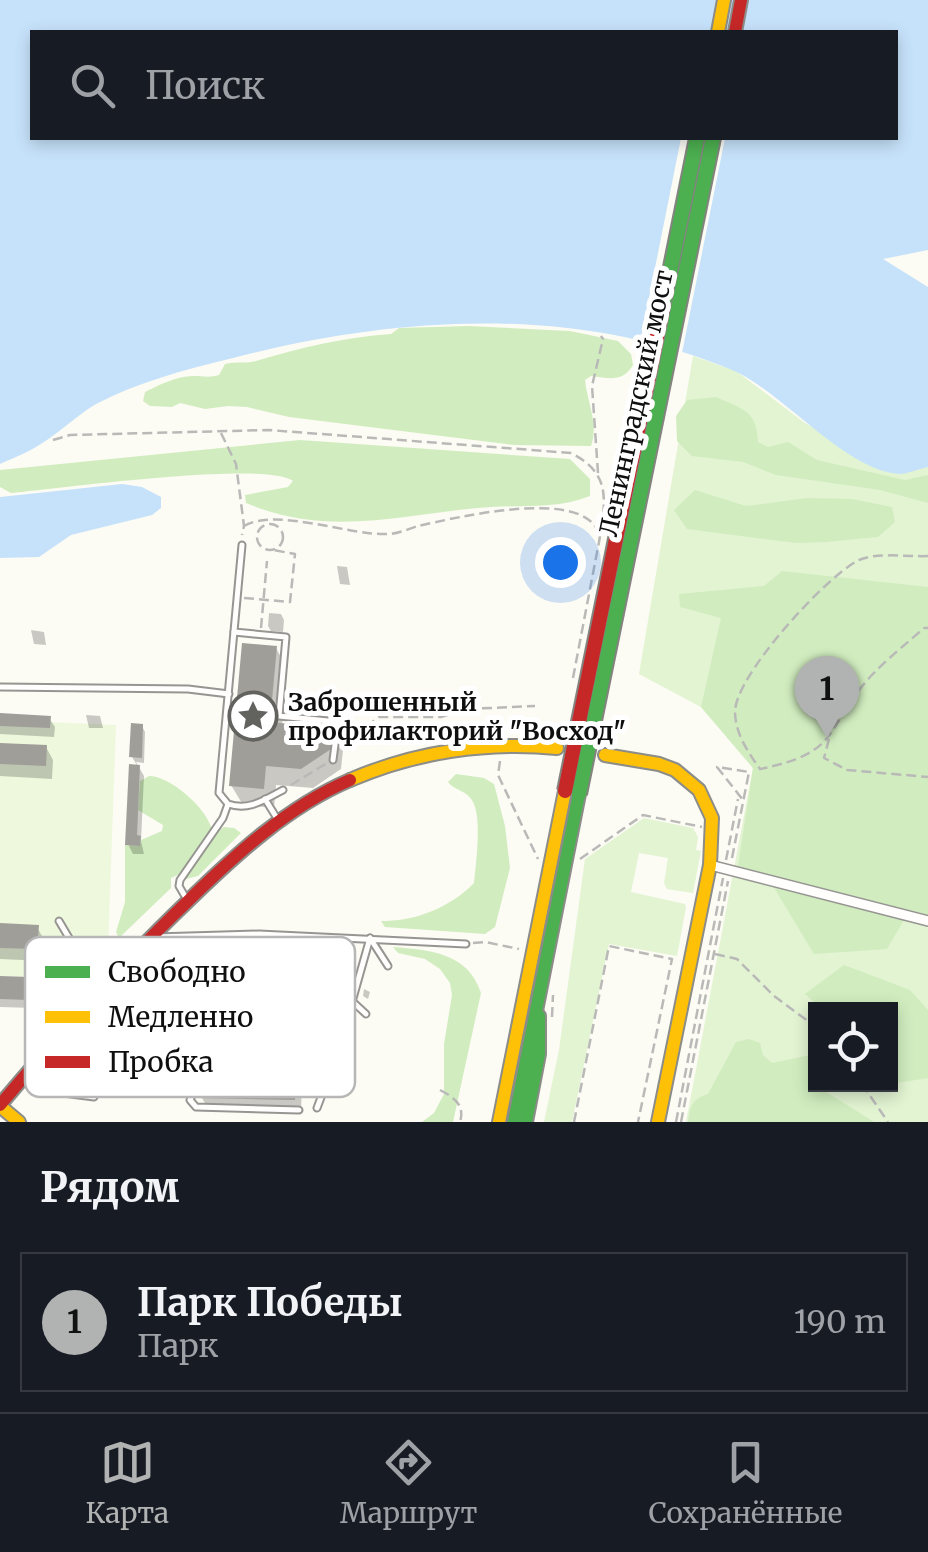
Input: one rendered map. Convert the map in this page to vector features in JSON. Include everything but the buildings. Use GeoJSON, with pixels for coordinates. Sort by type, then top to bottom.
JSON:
{"type":"FeatureCollection","features":[{"type":"Feature","properties":{"kind":"main road"},"geometry":{"type":"LineString","coordinates":[[718,30],[724,0]]}},
{"type":"Feature","properties":{"kind":"main road"},"geometry":{"type":"LineString","coordinates":[[734,30],[741,0]]}},
{"type":"Feature","properties":{"kind":"main road","name":"Ленинградский мост"},"geometry":{"type":"LineString","coordinates":[[572,793],[696,140]]}},
{"type":"Feature","properties":{"kind":"main road","name":"Ленинградский мост"},"geometry":{"type":"LineString","coordinates":[[572,793],[713,140]]}},
{"type":"Feature","properties":{"kind":"main road"},"geometry":{"type":"LineString","coordinates":[[151,937],[278,820],[332,787],[380,766],[484,747],[556,748]]}},
{"type":"Feature","properties":{"kind":"main road"},"geometry":{"type":"LineString","coordinates":[[605,755],[658,764],[688,779],[700,790],[712,818],[722,868],[658,1122]]}},
{"type":"Feature","properties":{"kind":"main road"},"geometry":{"type":"LineString","coordinates":[[526,1122],[539,1054],[572,793]]}},
{"type":"Feature","properties":{"kind":"main road"},"geometry":{"type":"LineString","coordinates":[[499,1122],[572,793]]}},
{"type":"Feature","properties":{"kind":"main road"},"geometry":{"type":"LineString","coordinates":[[514,1122],[546,993]]}},
{"type":"Feature","properties":{"kind":"main road"},"geometry":{"type":"LineString","coordinates":[[19,1122],[0,1106],[25,1076]]}},
{"type":"Feature","properties":{"kind":"street"},"geometry":{"type":"LineString","coordinates":[[722,868],[928,921]]}},
{"type":"Feature","properties":{"kind":"lane"},"geometry":{"type":"LineString","coordinates":[[242,547],[219,793],[228,804],[244,807],[282,790]]}},
{"type":"Feature","properties":{"kind":"lane"},"geometry":{"type":"LineString","coordinates":[[234,632],[286,637],[279,716],[338,722],[332,760]]}},
{"type":"Feature","properties":{"kind":"lane"},"geometry":{"type":"LineString","coordinates":[[0,687],[188,688],[228,694]]}},
{"type":"Feature","properties":{"kind":"lane"},"geometry":{"type":"LineString","coordinates":[[265,800],[278,820]]}},
{"type":"Feature","properties":{"kind":"lane"},"geometry":{"type":"LineString","coordinates":[[193,900],[178,886],[180,880],[223,818],[228,804]]}},
{"type":"Feature","properties":{"kind":"lane"},"geometry":{"type":"LineString","coordinates":[[59,921],[69,937]]}},
{"type":"Feature","properties":{"kind":"lane"},"geometry":{"type":"LineString","coordinates":[[151,937],[342,937]]}},
{"type":"Feature","properties":{"kind":"lane"},"geometry":{"type":"LineString","coordinates":[[355,937],[466,944]]}},
{"type":"Feature","properties":{"kind":"lane"},"geometry":{"type":"LineString","coordinates":[[370,938],[388,966]]}},
{"type":"Feature","properties":{"kind":"lane"},"geometry":{"type":"LineString","coordinates":[[355,994],[370,938]]}},
{"type":"Feature","properties":{"kind":"lane"},"geometry":{"type":"LineString","coordinates":[[355,1004],[366,1014]]}},
{"type":"Feature","properties":{"kind":"lane"},"geometry":{"type":"LineString","coordinates":[[191,1097],[196,1107],[300,1110]]}},
{"type":"Feature","properties":{"kind":"lane"},"geometry":{"type":"LineString","coordinates":[[316,1108],[320,1097]]}},
{"type":"Feature","properties":{"kind":"path"},"geometry":{"type":"LineString","coordinates":[[573,678],[599,542],[604,488],[598,474],[592,386],[601,336]]}},
{"type":"Feature","properties":{"kind":"path"},"geometry":{"type":"LineString","coordinates":[[53,440],[70,435],[269,430],[571,454],[598,474]]}},
{"type":"Feature","properties":{"kind":"path"},"geometry":{"type":"LineString","coordinates":[[220,432],[236,464],[242,533]]}},
{"type":"Feature","properties":{"kind":"path"},"geometry":{"type":"LineString","coordinates":[[244,526],[275,519],[392,535],[455,518],[532,509],[582,514],[598,530],[599,542]]}},
{"type":"Feature","properties":{"kind":"path"},"geometry":{"type":"LineString","coordinates":[[262,548],[257,535],[261,527],[270,524],[282,536],[281,544],[274,550]]}},
{"type":"Feature","properties":{"kind":"path"},"geometry":{"type":"LineString","coordinates":[[238,597],[290,602],[295,554],[242,547]]}},
{"type":"Feature","properties":{"kind":"path"},"geometry":{"type":"LineString","coordinates":[[830,738],[794,762],[760,769],[742,744],[734,710],[761,654],[804,608],[858,561],[928,556]]}},
{"type":"Feature","properties":{"kind":"path"},"geometry":{"type":"LineString","coordinates":[[261,635],[267,560]]}},
{"type":"Feature","properties":{"kind":"path"},"geometry":{"type":"LineString","coordinates":[[928,628],[868,678],[830,738],[824,758],[846,770],[928,777]]}},
{"type":"Feature","properties":{"kind":"path"},"geometry":{"type":"LineString","coordinates":[[336,746],[379,717],[441,717],[467,709],[536,706]]}},
{"type":"Feature","properties":{"kind":"path"},"geometry":{"type":"LineString","coordinates":[[500,754],[498,776],[539,862]]}},
{"type":"Feature","properties":{"kind":"path"},"geometry":{"type":"LineString","coordinates":[[282,790],[332,760]]}},
{"type":"Feature","properties":{"kind":"path"},"geometry":{"type":"LineString","coordinates":[[679,1122],[722,868],[749,772],[717,767],[741,799]]}},
{"type":"Feature","properties":{"kind":"path"},"geometry":{"type":"LineString","coordinates":[[580,845],[576,861],[643,815],[704,827],[703,837]]}},
{"type":"Feature","properties":{"kind":"path"},"geometry":{"type":"LineString","coordinates":[[679,1122],[714,953],[722,868]]}},
{"type":"Feature","properties":{"kind":"path"},"geometry":{"type":"LineString","coordinates":[[466,944],[485,942],[522,949]]}},
{"type":"Feature","properties":{"kind":"path"},"geometry":{"type":"LineString","coordinates":[[574,1122],[610,946],[672,958],[638,1122]]}},
{"type":"Feature","properties":{"kind":"path"},"geometry":{"type":"LineString","coordinates":[[714,953],[737,959],[774,996],[808,1020]]}},
{"type":"Feature","properties":{"kind":"path"},"geometry":{"type":"LineString","coordinates":[[546,993],[552,1021]]}},
{"type":"Feature","properties":{"kind":"path"},"geometry":{"type":"LineString","coordinates":[[440,1090],[458,1101],[462,1108],[460,1122]]}},
{"type":"Feature","properties":{"kind":"path"},"geometry":{"type":"LineString","coordinates":[[867,1092],[888,1122]]}},
{"type":"Feature","properties":{"kind":"green space"},"geometry":{"type":"Polygon","coordinates":[[[469,326],[570,331],[618,341],[631,354],[633,365],[629,371],[615,378],[591,376],[585,380],[593,421],[591,446],[514,445],[289,417],[247,407],[205,409],[180,403],[172,407],[150,406],[143,401],[145,392],[181,378],[219,375],[225,364],[253,362],[339,340],[391,334],[399,328],[469,326]]]}},
{"type":"Feature","properties":{"kind":"green space"},"geometry":{"type":"Polygon","coordinates":[[[693,356],[736,371],[805,423],[899,474],[928,467],[928,1122],[686,1122],[753,768],[701,707],[639,674],[693,356]]]}},
{"type":"Feature","properties":{"kind":"green space"},"geometry":{"type":"Polygon","coordinates":[[[716,397],[746,412],[755,423],[758,442],[768,447],[788,442],[817,460],[905,480],[928,475],[928,503],[880,490],[776,475],[743,462],[692,456],[677,441],[676,416],[687,400],[716,397]]]}},
{"type":"Feature","properties":{"kind":"green space"},"geometry":{"type":"Polygon","coordinates":[[[300,440],[570,459],[590,479],[590,496],[553,505],[338,522],[277,514],[246,503],[245,495],[288,487],[293,481],[275,475],[204,475],[11,493],[0,487],[0,470],[300,440]]]}},
{"type":"Feature","properties":{"kind":"green space"},"geometry":{"type":"Polygon","coordinates":[[[695,490],[746,506],[807,498],[852,499],[892,507],[895,522],[878,537],[826,542],[796,543],[687,529],[674,510],[695,490]]]}},
{"type":"Feature","properties":{"kind":"green space"},"geometry":{"type":"Polygon","coordinates":[[[782,571],[928,587],[928,927],[905,918],[887,949],[814,954],[770,881],[738,866],[753,768],[701,707],[721,618],[680,607],[679,594],[764,586],[782,571]]]}},
{"type":"Feature","properties":{"kind":"green space"},"geometry":{"type":"Polygon","coordinates":[[[0,720],[116,725],[108,937],[25,937],[25,977],[0,976],[0,720]]]}},
{"type":"Feature","properties":{"kind":"green space"},"geometry":{"type":"Polygon","coordinates":[[[456,774],[484,778],[494,784],[505,826],[510,868],[495,927],[485,934],[385,927],[381,921],[431,911],[474,883],[476,810],[468,795],[448,782],[456,774]]]}},
{"type":"Feature","properties":{"kind":"green space"},"geometry":{"type":"Polygon","coordinates":[[[149,776],[167,781],[186,794],[211,827],[218,831],[234,828],[241,833],[198,876],[171,878],[171,888],[118,937],[116,932],[125,902],[125,845],[140,846],[141,840],[162,831],[163,825],[138,810],[140,781],[149,776]]]}},
{"type":"Feature","properties":{"kind":"green space"},"geometry":{"type":"Polygon","coordinates":[[[644,818],[693,828],[698,837],[696,850],[701,851],[693,893],[667,889],[664,883],[668,858],[639,853],[631,892],[685,904],[677,956],[609,944],[572,1122],[544,1122],[559,1050],[585,859],[644,818]]]}},
{"type":"Feature","properties":{"kind":"green space"},"geometry":{"type":"Polygon","coordinates":[[[393,947],[446,956],[467,969],[481,993],[453,1122],[422,1122],[434,1113],[444,1094],[450,983],[440,969],[425,959],[398,953],[393,947]]]}},
{"type":"Feature","properties":{"kind":"green space"},"geometry":{"type":"Polygon","coordinates":[[[844,965],[910,990],[928,1010],[928,1078],[898,1083],[898,1002],[814,1002],[805,994],[844,965]]]}},
{"type":"Feature","properties":{"kind":"green space"},"geometry":{"type":"Polygon","coordinates":[[[749,1039],[760,1043],[763,1055],[772,1063],[808,1055],[808,1092],[826,1092],[874,1122],[688,1122],[693,1104],[708,1094],[736,1042],[749,1039]]]}},
{"type":"Feature","properties":{"kind":"water"},"geometry":{"type":"Polygon","coordinates":[[[0,0],[928,0],[928,250],[883,259],[928,287],[928,467],[899,474],[878,469],[835,445],[751,380],[672,349],[610,334],[484,324],[357,333],[216,362],[129,389],[96,404],[24,453],[0,464],[0,0]]]}},
{"type":"Feature","properties":{"kind":"water"},"geometry":{"type":"Polygon","coordinates":[[[122,484],[142,487],[161,497],[161,508],[152,515],[71,535],[39,557],[0,558],[0,497],[122,484]]]}},
{"type":"Feature","properties":{"kind":"pier"},"geometry":{"type":"Polygon","coordinates":[[[681,140],[725,140],[681,358],[639,348],[681,140]]]}},
{"type":"Feature","properties":{"kind":"traffic: fast"},"geometry":{"type":"LineString","coordinates":[[663,307],[697,140]]}},
{"type":"Feature","properties":{"kind":"traffic: fast"},"geometry":{"type":"LineString","coordinates":[[579,794],[713,140]]}},
{"type":"Feature","properties":{"kind":"traffic: fast"},"geometry":{"type":"LineString","coordinates":[[514,1122],[579,794]]}},
{"type":"Feature","properties":{"kind":"traffic: fast"},"geometry":{"type":"LineString","coordinates":[[526,1122],[539,1054],[539,1016]]}},
{"type":"Feature","properties":{"kind":"traffic: slow"},"geometry":{"type":"LineString","coordinates":[[718,30],[724,0]]}},
{"type":"Feature","properties":{"kind":"traffic: slow"},"geometry":{"type":"LineString","coordinates":[[350,780],[400,762],[452,751],[504,746],[557,748]]}},
{"type":"Feature","properties":{"kind":"traffic: slow"},"geometry":{"type":"LineString","coordinates":[[605,755],[675,770],[699,790],[712,818],[710,865],[658,1122]]}},
{"type":"Feature","properties":{"kind":"traffic: slow"},"geometry":{"type":"LineString","coordinates":[[499,1122],[565,791]]}},
{"type":"Feature","properties":{"kind":"traffic: slow"},"geometry":{"type":"LineString","coordinates":[[0,1106],[19,1122]]}},
{"type":"Feature","properties":{"kind":"traffic: jam"},"geometry":{"type":"LineString","coordinates":[[735,30],[741,0]]}},
{"type":"Feature","properties":{"kind":"traffic: jam"},"geometry":{"type":"LineString","coordinates":[[565,791],[663,307]]}},
{"type":"Feature","properties":{"kind":"traffic: jam"},"geometry":{"type":"LineString","coordinates":[[151,937],[223,867],[283,818],[350,780]]}},
{"type":"Feature","properties":{"kind":"traffic: jam"},"geometry":{"type":"LineString","coordinates":[[0,1105],[25,1076]]}},
{"type":"Feature","properties":{"kind":"place","name":"Заброшенный профилакторий \"Восход\""},"geometry":{"type":"Point","coordinates":[253,716]}},
{"type":"Feature","properties":{"kind":"place","name":"Парк Победы"},"geometry":{"type":"Point","coordinates":[827,738]}}]}
